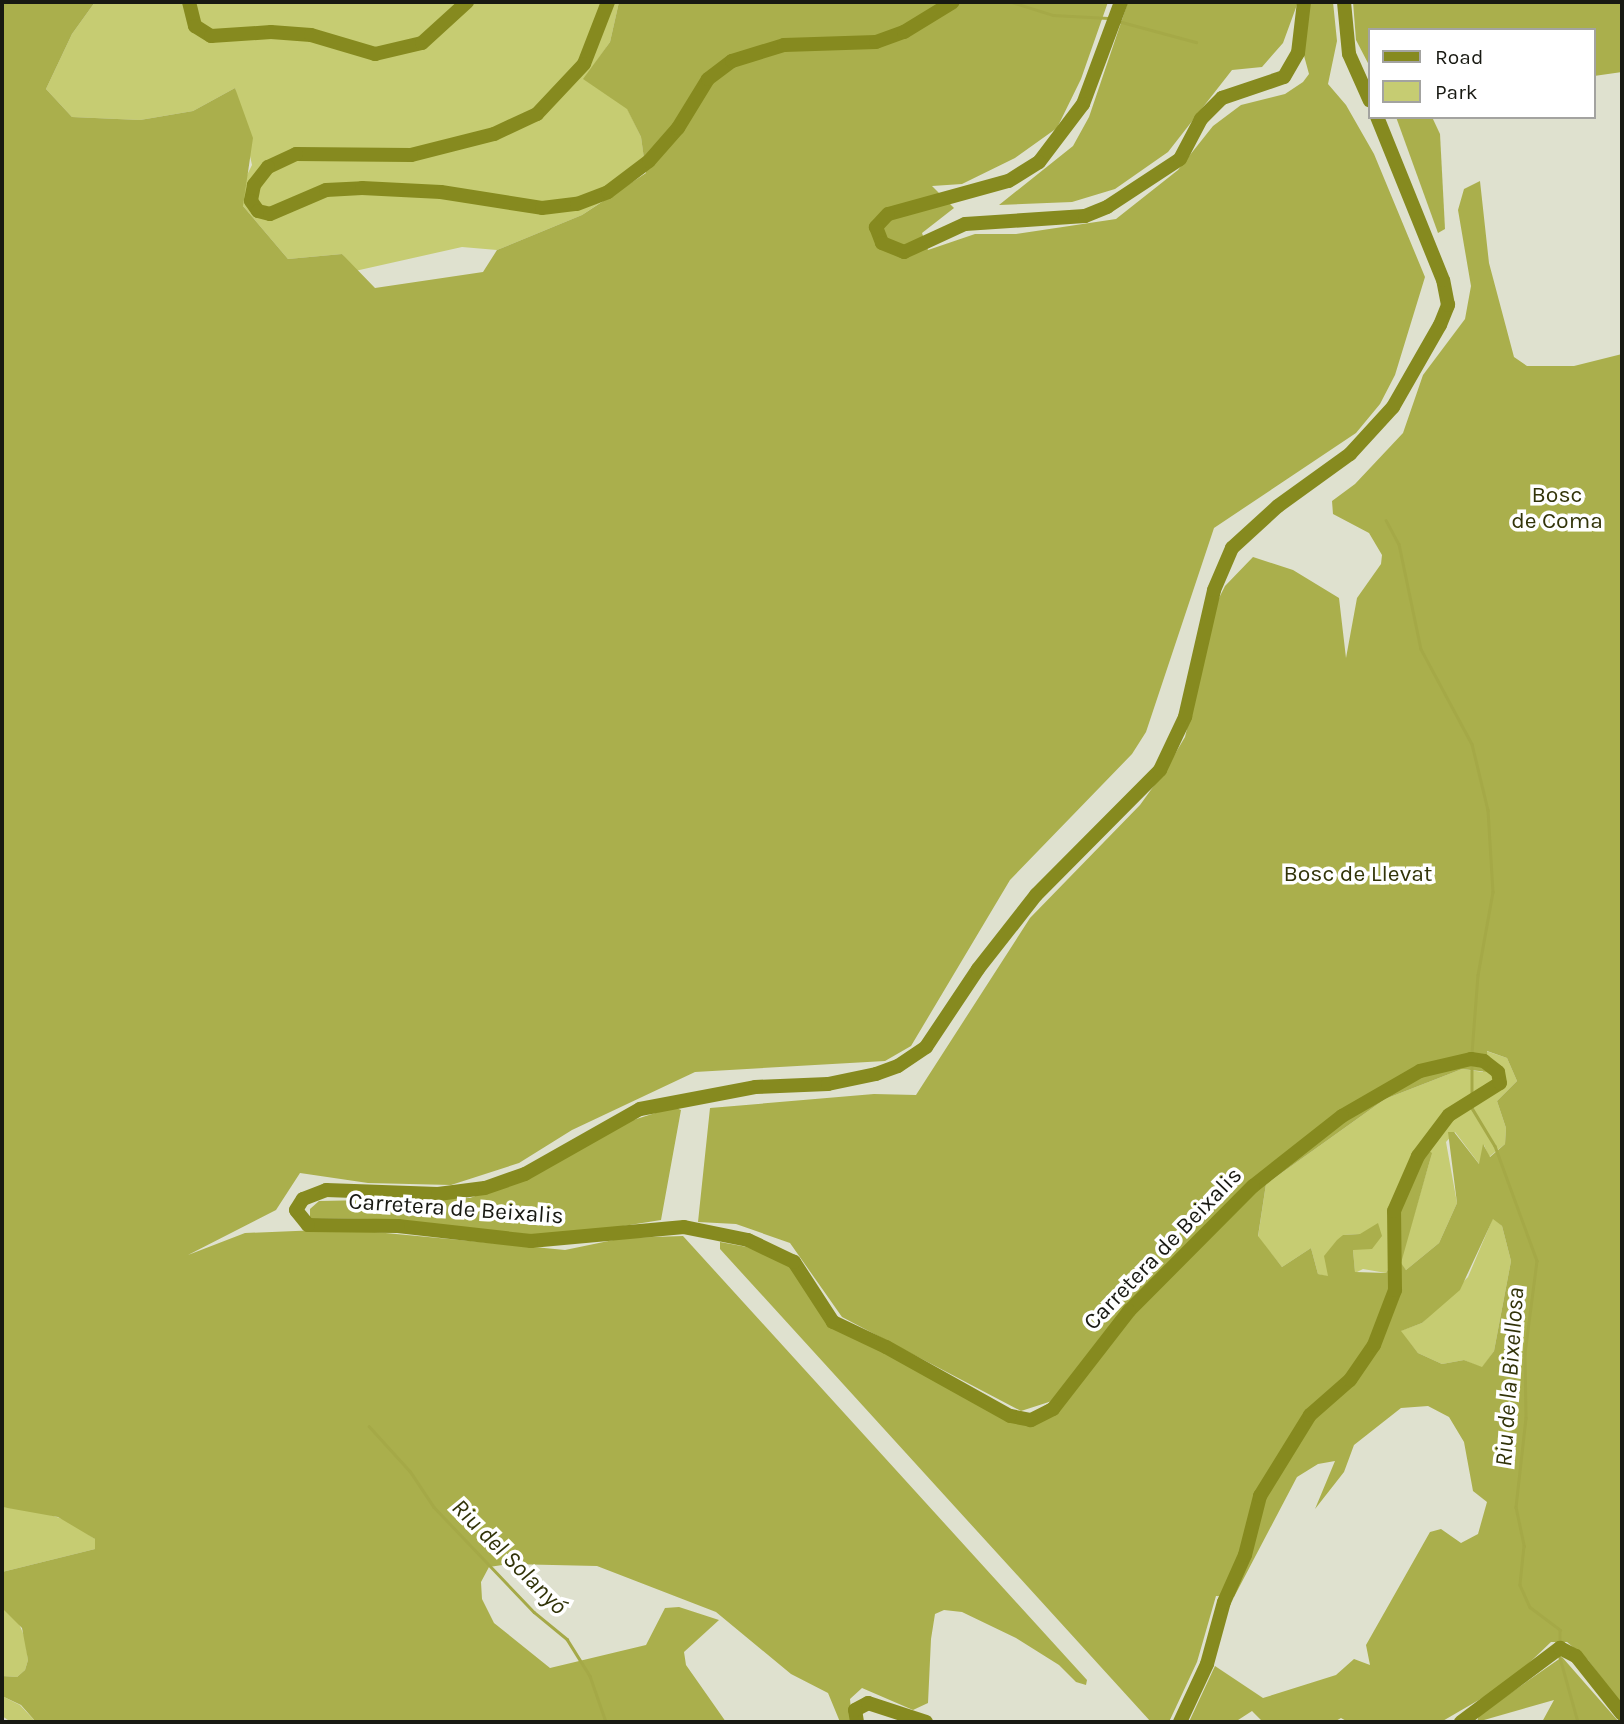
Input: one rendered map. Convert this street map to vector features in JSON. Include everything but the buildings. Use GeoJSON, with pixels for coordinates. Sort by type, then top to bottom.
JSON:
{"type":"FeatureCollection","features":[{"type":"Feature","properties":{"kind":"main road"},"geometry":{"type":"LineString","coordinates":[[189,2],[195,26],[211,36],[311,35],[375,54],[392,54],[422,43],[467,2]]}},
{"type":"Feature","properties":{"kind":"main road"},"geometry":{"type":"LineString","coordinates":[[608,2],[584,64],[537,114],[494,134],[411,155],[323,152],[283,158],[254,185],[253,206],[270,214],[312,195],[348,188],[441,192],[542,208],[577,204],[608,191],[649,161],[678,128],[708,79],[732,61],[785,45],[876,42],[904,32],[953,2]]}},
{"type":"Feature","properties":{"kind":"main road"},"geometry":{"type":"LineString","coordinates":[[1116,14],[1083,104],[1039,162],[1008,181],[888,214],[876,227],[882,243],[904,252],[965,224],[1085,216],[1107,207],[1180,159],[1201,119],[1222,98],[1284,77],[1298,53],[1304,2]]}},
{"type":"Feature","properties":{"kind":"main road"},"geometry":{"type":"LineString","coordinates":[[1344,2],[1349,54],[1368,97]]}},
{"type":"Feature","properties":{"kind":"main road","name":"Carretera de Beixalis"},"geometry":{"type":"LineString","coordinates":[[1180,1722],[1207,1664],[1224,1602],[1245,1555],[1260,1496],[1310,1415],[1350,1380],[1374,1345],[1395,1290],[1394,1211],[1418,1156],[1449,1115],[1500,1083],[1498,1072],[1484,1061],[1471,1059],[1420,1071],[1342,1116],[1253,1186],[1129,1311],[1053,1409],[1031,1420],[1010,1416],[886,1346],[832,1322],[794,1262],[748,1240],[684,1227],[531,1241],[398,1226],[308,1225],[296,1210],[303,1199],[326,1190],[438,1194],[485,1188],[525,1174],[640,1110],[755,1087],[828,1084],[876,1074],[915,1057],[926,1047],[978,969],[1036,895],[1160,770],[1185,717],[1214,590],[1232,548],[1278,506],[1350,454],[1393,407],[1440,325],[1448,305],[1443,280],[1378,119]]}},
{"type":"Feature","properties":{"kind":"main road"},"geometry":{"type":"LineString","coordinates":[[1461,1722],[1560,1648],[1576,1656],[1622,1714]]}},
{"type":"Feature","properties":{"kind":"main road"},"geometry":{"type":"LineString","coordinates":[[857,1722],[855,1710],[868,1703],[926,1722]]}},
{"type":"Feature","properties":{"kind":"green space"},"geometry":{"type":"Polygon","coordinates":[[[2,2],[95,2],[72,34],[46,89],[72,117],[140,120],[193,111],[235,88],[253,138],[243,206],[288,259],[342,254],[375,288],[483,272],[497,250],[582,215],[646,173],[641,137],[627,109],[583,79],[610,42],[619,2],[1108,2],[1081,79],[1057,128],[1015,158],[962,184],[932,186],[954,208],[922,233],[928,250],[975,234],[1016,234],[1116,219],[1178,170],[1213,126],[1241,105],[1285,94],[1303,82],[1309,74],[1303,52],[1310,2],[1333,2],[1337,41],[1328,84],[1346,105],[1374,154],[1425,277],[1395,375],[1380,404],[1356,433],[1214,528],[1146,732],[1132,754],[1010,880],[911,1046],[885,1061],[695,1072],[572,1130],[519,1163],[451,1185],[368,1183],[300,1173],[276,1210],[188,1255],[245,1233],[343,1229],[565,1250],[623,1238],[683,1236],[1087,1680],[1086,1685],[1076,1682],[1059,1665],[1016,1638],[962,1612],[944,1610],[935,1614],[928,1703],[913,1710],[862,1688],[850,1699],[852,1722],[840,1722],[828,1693],[791,1674],[716,1612],[597,1566],[509,1564],[489,1567],[481,1582],[482,1599],[494,1623],[550,1668],[646,1645],[665,1608],[679,1607],[719,1620],[684,1652],[686,1665],[726,1722],[36,1722],[21,1705],[2,1696],[2,1676],[17,1677],[25,1670],[28,1660],[22,1628],[2,1608],[2,1572],[95,1549],[95,1539],[58,1517],[2,1507],[2,2]]]}},
{"type":"Feature","properties":{"kind":"green space"},"geometry":{"type":"Polygon","coordinates":[[[95,2],[619,2],[610,42],[584,79],[627,108],[641,137],[646,172],[582,215],[497,250],[462,247],[355,271],[342,254],[288,259],[243,206],[243,183],[252,165],[235,88],[193,111],[140,120],[72,117],[46,89],[72,34],[95,2]]]}},
{"type":"Feature","properties":{"kind":"green space"},"geometry":{"type":"Polygon","coordinates":[[[1128,2],[1298,2],[1283,43],[1262,67],[1232,70],[1168,152],[1115,189],[1072,202],[999,205],[1073,146],[1089,117],[1128,2]]]}},
{"type":"Feature","properties":{"kind":"green space"},"geometry":{"type":"Polygon","coordinates":[[[1353,2],[1622,2],[1622,72],[1596,76],[1596,28],[1368,28],[1368,63],[1356,40],[1353,2]]]}},
{"type":"Feature","properties":{"kind":"green space"},"geometry":{"type":"Polygon","coordinates":[[[1397,119],[1433,119],[1440,134],[1445,229],[1438,233],[1397,119]]]}},
{"type":"Feature","properties":{"kind":"green space","name":"Bosc de Llevat"},"geometry":{"type":"Polygon","coordinates":[[[1480,181],[1489,263],[1514,357],[1527,366],[1574,366],[1622,354],[1622,1705],[1588,1660],[1567,1642],[1551,1642],[1508,1683],[1441,1722],[1348,1722],[1341,1718],[1334,1722],[1263,1722],[1252,1711],[1235,1722],[1189,1722],[1215,1666],[1263,1698],[1336,1675],[1354,1659],[1370,1665],[1366,1645],[1430,1532],[1441,1529],[1461,1543],[1478,1534],[1487,1502],[1473,1491],[1464,1442],[1449,1417],[1428,1406],[1401,1408],[1354,1445],[1344,1472],[1315,1509],[1335,1461],[1318,1464],[1297,1477],[1234,1597],[1216,1596],[1197,1662],[1169,1722],[1151,1722],[720,1249],[720,1242],[763,1250],[792,1268],[834,1326],[1018,1423],[1052,1401],[1021,1411],[842,1317],[790,1243],[736,1224],[698,1222],[710,1108],[874,1094],[916,1095],[1030,918],[1140,805],[1166,769],[1185,737],[1218,600],[1225,586],[1253,557],[1293,570],[1339,598],[1346,658],[1357,598],[1381,564],[1382,555],[1369,533],[1333,514],[1332,501],[1355,484],[1403,433],[1423,375],[1465,319],[1471,286],[1458,210],[1464,189],[1480,181]],[[1487,1051],[1488,1072],[1462,1069],[1385,1099],[1266,1184],[1258,1236],[1282,1267],[1311,1248],[1318,1274],[1328,1276],[1324,1256],[1337,1240],[1343,1235],[1360,1234],[1378,1223],[1382,1236],[1372,1249],[1353,1250],[1355,1272],[1386,1273],[1399,1253],[1400,1208],[1428,1150],[1432,1153],[1401,1263],[1406,1270],[1439,1243],[1457,1203],[1448,1132],[1454,1132],[1479,1164],[1483,1144],[1490,1157],[1505,1144],[1506,1128],[1497,1101],[1517,1081],[1507,1058],[1487,1051]],[[1493,1219],[1460,1290],[1422,1323],[1401,1331],[1418,1353],[1442,1364],[1464,1360],[1482,1367],[1494,1351],[1511,1261],[1502,1226],[1493,1219]]]}},
{"type":"Feature","properties":{"kind":"green space"},"geometry":{"type":"Polygon","coordinates":[[[1486,1051],[1507,1058],[1517,1081],[1497,1101],[1506,1128],[1505,1144],[1489,1157],[1484,1145],[1480,1165],[1455,1132],[1446,1142],[1457,1203],[1439,1243],[1406,1270],[1400,1263],[1432,1153],[1399,1254],[1386,1273],[1363,1269],[1355,1273],[1353,1250],[1360,1234],[1343,1235],[1329,1277],[1318,1274],[1311,1248],[1282,1267],[1258,1237],[1266,1184],[1385,1099],[1462,1069],[1483,1072],[1486,1051]]]}},
{"type":"Feature","properties":{"kind":"green space"},"geometry":{"type":"Polygon","coordinates":[[[674,1107],[681,1110],[661,1220],[554,1237],[375,1219],[310,1218],[310,1209],[319,1201],[470,1198],[527,1177],[624,1123],[674,1107]]]}},
{"type":"Feature","properties":{"kind":"green space"},"geometry":{"type":"Polygon","coordinates":[[[1493,1218],[1502,1226],[1511,1261],[1494,1351],[1482,1368],[1464,1360],[1442,1364],[1418,1353],[1400,1331],[1422,1323],[1468,1277],[1493,1218]]]}},
{"type":"Feature","properties":{"kind":"green space"},"geometry":{"type":"Polygon","coordinates":[[[2,1507],[38,1511],[69,1521],[95,1539],[95,1549],[2,1572],[2,1507]]]}},
{"type":"Feature","properties":{"kind":"green space"},"geometry":{"type":"Polygon","coordinates":[[[2,1608],[17,1619],[25,1638],[28,1660],[25,1670],[17,1677],[2,1676],[2,1608]]]}},
{"type":"Feature","properties":{"kind":"green space"},"geometry":{"type":"Polygon","coordinates":[[[1562,1657],[1619,1722],[1542,1722],[1554,1700],[1477,1722],[1479,1715],[1562,1657]]]}},
{"type":"Feature","properties":{"kind":"green space"},"geometry":{"type":"Polygon","coordinates":[[[2,1696],[20,1705],[36,1722],[11,1722],[2,1716],[2,1696]]]}},
{"type":"Feature","properties":{"kind":"waterway"},"geometry":{"type":"LineString","coordinates":[[1012,2],[1053,15],[1108,18]]}},
{"type":"Feature","properties":{"kind":"waterway"},"geometry":{"type":"LineString","coordinates":[[1118,21],[1196,42]]}},
{"type":"Feature","properties":{"kind":"waterway","name":"Riu de la Bixellosa"},"geometry":{"type":"LineString","coordinates":[[1386,520],[1399,544],[1421,649],[1472,744],[1488,810],[1493,892],[1478,975],[1472,1053]]}},
{"type":"Feature","properties":{"kind":"waterway"},"geometry":{"type":"LineString","coordinates":[[1472,1065],[1472,1093]]}},
{"type":"Feature","properties":{"kind":"waterway","name":"Riu de la Bixellosa"},"geometry":{"type":"LineString","coordinates":[[1472,1108],[1495,1146],[1537,1261],[1525,1354],[1526,1418],[1516,1507],[1524,1546],[1520,1585],[1530,1607],[1560,1630],[1560,1643]]}},
{"type":"Feature","properties":{"kind":"waterway","name":"Riu del Solanyó"},"geometry":{"type":"LineString","coordinates":[[369,1426],[410,1471],[434,1507],[534,1612],[567,1639],[590,1676],[606,1722]]}},
{"type":"Feature","properties":{"kind":"waterway","name":"Riu de la Bixellosa"},"geometry":{"type":"LineString","coordinates":[[1559,1654],[1578,1722]]}},
{"type":"Feature","properties":{"kind":"park label","name":"Bosc de Coma"},"geometry":{"type":"Point","coordinates":[1557,508]}}]}
